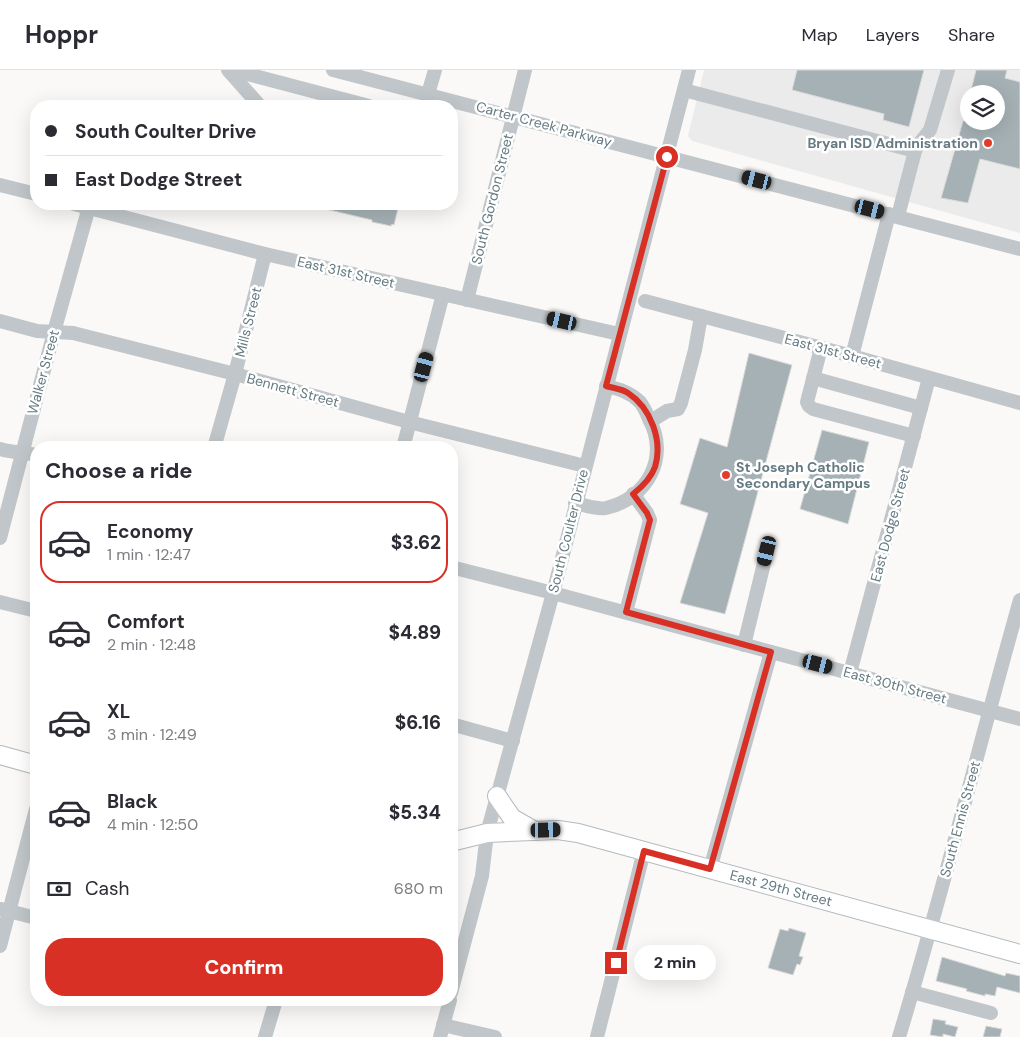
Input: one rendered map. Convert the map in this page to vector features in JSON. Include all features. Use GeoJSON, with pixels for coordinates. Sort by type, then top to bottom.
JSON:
{"type":"FeatureCollection","features":[{"type":"Feature","properties":{"kind":"main road"},"geometry":{"type":"LineString","coordinates":[[0,755],[30,763]]}},
{"type":"Feature","properties":{"kind":"main road"},"geometry":{"type":"LineString","coordinates":[[497,796],[512,818],[533,830]]}},
{"type":"Feature","properties":{"kind":"main road","name":"East 29th Street"},"geometry":{"type":"LineString","coordinates":[[458,840],[487,833],[533,830],[558,830],[578,833],[1020,954]]}},
{"type":"Feature","properties":{"kind":"street"},"geometry":{"type":"LineString","coordinates":[[228,70],[255,100]]}},
{"type":"Feature","properties":{"kind":"street"},"geometry":{"type":"LineString","coordinates":[[232,70],[346,100]]}},
{"type":"Feature","properties":{"kind":"street","name":"Carter Creek Parkway"},"geometry":{"type":"LineString","coordinates":[[333,70],[371,74],[430,99]]}},
{"type":"Feature","properties":{"kind":"street"},"geometry":{"type":"LineString","coordinates":[[430,99],[434,70]]}},
{"type":"Feature","properties":{"kind":"street","name":"South Gordon Street"},"geometry":{"type":"LineString","coordinates":[[468,300],[525,70]]}},
{"type":"Feature","properties":{"kind":"street","name":"South Coulter Drive"},"geometry":{"type":"LineString","coordinates":[[458,967],[482,876],[487,833],[553,593],[689,70]]}},
{"type":"Feature","properties":{"kind":"street"},"geometry":{"type":"LineString","coordinates":[[852,356],[915,151],[930,130],[948,70]]}},
{"type":"Feature","properties":{"kind":"street"},"geometry":{"type":"LineString","coordinates":[[684,90],[915,151]]}},
{"type":"Feature","properties":{"kind":"street","name":"Carter Creek Parkway"},"geometry":{"type":"LineString","coordinates":[[458,105],[513,116],[1020,249]]}},
{"type":"Feature","properties":{"kind":"street"},"geometry":{"type":"LineString","coordinates":[[0,185],[30,192]]}},
{"type":"Feature","properties":{"kind":"street","name":"Walker Street"},"geometry":{"type":"LineString","coordinates":[[0,538],[88,210]]}},
{"type":"Feature","properties":{"kind":"street","name":"East 31st Street"},"geometry":{"type":"LineString","coordinates":[[100,210],[265,254],[619,334]]}},
{"type":"Feature","properties":{"kind":"street","name":"Mills Street"},"geometry":{"type":"LineString","coordinates":[[216,441],[265,254]]}},
{"type":"Feature","properties":{"kind":"street"},"geometry":{"type":"LineString","coordinates":[[405,441],[443,294]]}},
{"type":"Feature","properties":{"kind":"street","name":"East 31st Street"},"geometry":{"type":"LineString","coordinates":[[645,301],[1020,403]]}},
{"type":"Feature","properties":{"kind":"street"},"geometry":{"type":"LineString","coordinates":[[650,421],[667,411],[678,408],[681,403],[696,350],[701,316]]}},
{"type":"Feature","properties":{"kind":"street","name":"Bennett Street"},"geometry":{"type":"LineString","coordinates":[[0,321],[37,331],[73,332],[410,422],[585,466]]}},
{"type":"Feature","properties":{"kind":"street"},"geometry":{"type":"LineString","coordinates":[[821,348],[807,402],[808,406],[813,410],[914,436]]}},
{"type":"Feature","properties":{"kind":"street"},"geometry":{"type":"LineString","coordinates":[[813,378],[921,408]]}},
{"type":"Feature","properties":{"kind":"street","name":"East Dodge Street"},"geometry":{"type":"LineString","coordinates":[[850,673],[929,378]]}},
{"type":"Feature","properties":{"kind":"street"},"geometry":{"type":"LineString","coordinates":[[575,504],[604,508],[625,500],[643,486],[654,468],[658,446],[653,426],[641,403],[626,392],[606,386]]}},
{"type":"Feature","properties":{"kind":"street"},"geometry":{"type":"LineString","coordinates":[[0,449],[30,454]]}},
{"type":"Feature","properties":{"kind":"street"},"geometry":{"type":"LineString","coordinates":[[626,612],[650,520],[633,494]]}},
{"type":"Feature","properties":{"kind":"street"},"geometry":{"type":"LineString","coordinates":[[744,645],[767,551]]}},
{"type":"Feature","properties":{"kind":"street","name":"East 30th Street"},"geometry":{"type":"LineString","coordinates":[[458,569],[1020,718]]}},
{"type":"Feature","properties":{"kind":"street","name":"South Ennis Street"},"geometry":{"type":"LineString","coordinates":[[899,1037],[931,930],[1020,600]]}},
{"type":"Feature","properties":{"kind":"street"},"geometry":{"type":"LineString","coordinates":[[0,602],[30,610]]}},
{"type":"Feature","properties":{"kind":"street"},"geometry":{"type":"LineString","coordinates":[[710,869],[771,652]]}},
{"type":"Feature","properties":{"kind":"street"},"geometry":{"type":"LineString","coordinates":[[458,726],[513,741]]}},
{"type":"Feature","properties":{"kind":"street"},"geometry":{"type":"LineString","coordinates":[[0,946],[4,910],[30,828]]}},
{"type":"Feature","properties":{"kind":"street"},"geometry":{"type":"LineString","coordinates":[[597,1037],[644,851]]}},
{"type":"Feature","properties":{"kind":"street"},"geometry":{"type":"LineString","coordinates":[[4,910],[30,916]]}},
{"type":"Feature","properties":{"kind":"street"},"geometry":{"type":"LineString","coordinates":[[912,992],[991,1013]]}},
{"type":"Feature","properties":{"kind":"street"},"geometry":{"type":"LineString","coordinates":[[265,1037],[274,1006]]}},
{"type":"Feature","properties":{"kind":"street"},"geometry":{"type":"LineString","coordinates":[[448,1006],[442,1031],[495,1037]]}},
{"type":"Feature","properties":{"kind":"shaded area"},"geometry":{"type":"Polygon","coordinates":[[[704,70],[1020,70],[1020,233],[692,141],[688,136],[704,70]]]}},
{"type":"Feature","properties":{"kind":"building"},"geometry":{"type":"Polygon","coordinates":[[[797,70],[924,70],[909,127],[883,120],[884,114],[792,90],[797,70]]]}},
{"type":"Feature","properties":{"kind":"building","name":"Bryan ISD Administration"},"geometry":{"type":"Polygon","coordinates":[[[976,70],[1007,70],[1005,78],[1020,82],[1020,169],[980,159],[968,203],[941,198],[960,130],[1005,130],[1005,85],[972,85],[976,70]]]}},
{"type":"Feature","properties":{"kind":"building"},"geometry":{"type":"Polygon","coordinates":[[[330,210],[398,210],[394,225],[372,222],[372,220],[330,210]]]}},
{"type":"Feature","properties":{"kind":"building","name":"St Joseph Catholic Secondary Campus"},"geometry":{"type":"Polygon","coordinates":[[[749,353],[792,365],[725,614],[680,603],[708,513],[680,504],[700,438],[727,447],[749,353]]]}},
{"type":"Feature","properties":{"kind":"building"},"geometry":{"type":"Polygon","coordinates":[[[822,430],[869,442],[848,524],[800,509],[822,430]]]}},
{"type":"Feature","properties":{"kind":"building"},"geometry":{"type":"Polygon","coordinates":[[[789,928],[806,933],[799,956],[803,957],[800,965],[797,964],[793,975],[768,968],[780,929],[788,931],[789,928]]]}},
{"type":"Feature","properties":{"kind":"building"},"geometry":{"type":"Polygon","coordinates":[[[942,957],[1005,976],[1006,973],[1020,976],[1020,993],[997,987],[995,996],[985,994],[985,996],[936,981],[942,957]]]}},
{"type":"Feature","properties":{"kind":"building"},"geometry":{"type":"Polygon","coordinates":[[[933,1019],[946,1021],[945,1024],[958,1027],[955,1037],[943,1034],[943,1037],[930,1035],[933,1019]]]}},
{"type":"Feature","properties":{"kind":"building"},"geometry":{"type":"Polygon","coordinates":[[[986,1026],[1002,1029],[1000,1037],[983,1037],[986,1026]]]}},
{"type":"Feature","properties":{"kind":"place","name":"Bryan ISD Administration"},"geometry":{"type":"Point","coordinates":[988,143]}},
{"type":"Feature","properties":{"kind":"place","name":"St Joseph Catholic Secondary Campus"},"geometry":{"type":"Point","coordinates":[726,475]}},
{"type":"Feature","properties":{"kind":"route"},"geometry":{"type":"LineString","coordinates":[[616,963],[644,851],[710,869],[771,652],[626,612],[650,520],[633,494],[643,486],[654,468],[658,446],[653,426],[641,403],[626,392],[606,386],[667,157]]}}]}
